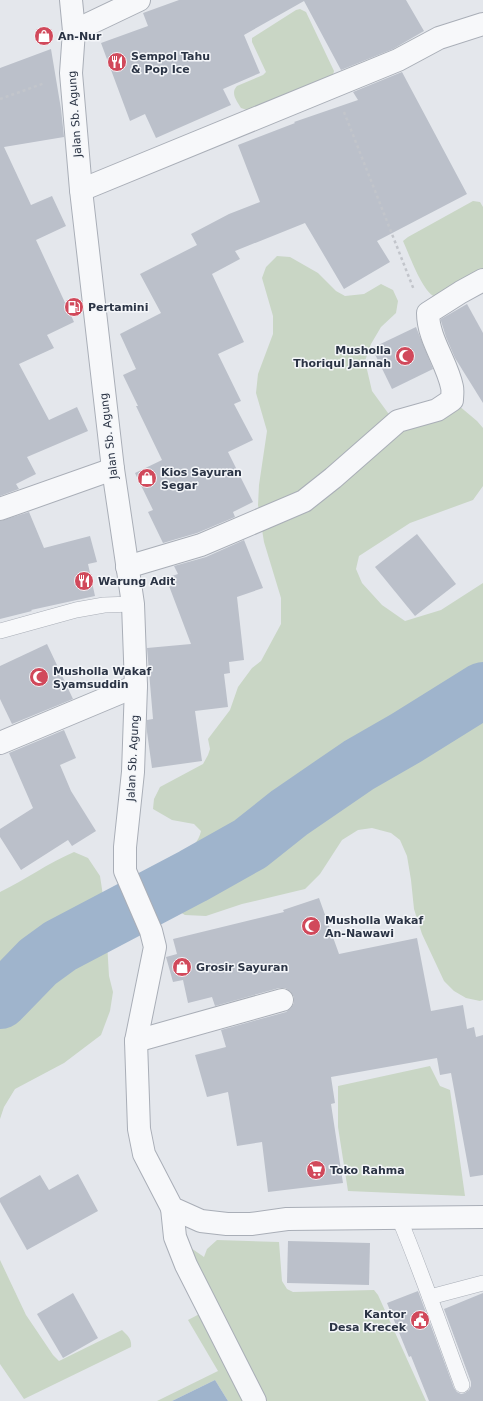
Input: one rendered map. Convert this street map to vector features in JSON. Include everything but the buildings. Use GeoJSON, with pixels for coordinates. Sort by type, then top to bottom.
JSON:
{"type":"FeatureCollection","features":[{"type":"Feature","properties":{"kind":"street","name":"Jalan Sb. Agung"},"geometry":{"type":"LineString","coordinates":[[71,0],[74,31],[71,73],[81,190],[113,469],[133,604],[136,686],[133,772],[125,847],[125,871],[151,931],[154,946],[136,1041]]}},
{"type":"Feature","properties":{"kind":"street"},"geometry":{"type":"LineString","coordinates":[[74,31],[138,0]]}},
{"type":"Feature","properties":{"kind":"street"},"geometry":{"type":"LineString","coordinates":[[81,190],[398,60],[439,38],[483,24]]}},
{"type":"Feature","properties":{"kind":"street"},"geometry":{"type":"LineString","coordinates":[[127,567],[201,545],[304,501],[333,478],[398,421],[437,410],[452,400],[452,388],[428,320],[428,313],[483,280]]}},
{"type":"Feature","properties":{"kind":"street"},"geometry":{"type":"LineString","coordinates":[[0,509],[113,469]]}},
{"type":"Feature","properties":{"kind":"street"},"geometry":{"type":"LineString","coordinates":[[0,743],[136,686]]}},
{"type":"Feature","properties":{"kind":"street"},"geometry":{"type":"LineString","coordinates":[[255,1401],[186,1265],[176,1237],[172,1208],[144,1154],[139,1129],[136,1041],[282,1000]]}},
{"type":"Feature","properties":{"kind":"street"},"geometry":{"type":"LineString","coordinates":[[172,1208],[201,1221],[227,1224],[251,1224],[287,1219],[483,1217]]}},
{"type":"Feature","properties":{"kind":"lane"},"geometry":{"type":"LineString","coordinates":[[0,632],[76,610],[104,605],[133,604]]}},
{"type":"Feature","properties":{"kind":"lane"},"geometry":{"type":"LineString","coordinates":[[399,1218],[419,1266],[462,1385]]}},
{"type":"Feature","properties":{"kind":"lane"},"geometry":{"type":"LineString","coordinates":[[430,1297],[483,1283]]}},
{"type":"Feature","properties":{"kind":"path"},"geometry":{"type":"LineString","coordinates":[[0,99],[71,73]]}},
{"type":"Feature","properties":{"kind":"path"},"geometry":{"type":"LineString","coordinates":[[334,85],[413,288],[428,313]]}},
{"type":"Feature","properties":{"kind":"green space"},"geometry":{"type":"Polygon","coordinates":[[[300,9],[306,12],[334,71],[333,75],[247,110],[241,108],[234,94],[237,86],[263,75],[266,72],[252,42],[252,38],[296,10],[300,9]]]}},
{"type":"Feature","properties":{"kind":"green space"},"geometry":{"type":"Polygon","coordinates":[[[473,201],[480,202],[483,207],[483,270],[436,297],[426,289],[421,281],[403,241],[473,201]]]}},
{"type":"Feature","properties":{"kind":"green space"},"geometry":{"type":"Polygon","coordinates":[[[277,256],[290,257],[318,273],[336,291],[345,296],[364,294],[381,284],[393,290],[398,301],[396,313],[381,327],[371,344],[365,361],[372,391],[388,413],[398,421],[452,400],[483,428],[483,486],[473,500],[410,523],[359,556],[356,569],[362,583],[382,605],[405,621],[441,610],[483,583],[483,1000],[480,1001],[466,998],[454,991],[444,981],[422,934],[414,909],[407,856],[400,840],[391,833],[372,828],[358,830],[342,840],[320,874],[305,889],[242,904],[206,916],[185,915],[163,902],[154,888],[158,877],[164,870],[189,850],[198,838],[201,831],[194,824],[172,820],[153,809],[154,799],[160,787],[203,764],[210,749],[208,739],[230,710],[238,687],[252,668],[261,661],[281,624],[281,598],[264,542],[258,505],[259,485],[267,431],[256,393],[258,374],[273,334],[273,316],[262,278],[266,267],[277,256]]]}},
{"type":"Feature","properties":{"kind":"green space"},"geometry":{"type":"Polygon","coordinates":[[[74,852],[88,858],[100,876],[105,909],[109,976],[113,992],[110,1011],[101,1035],[64,1063],[15,1089],[4,1107],[0,1119],[0,892],[74,852]]]}},
{"type":"Feature","properties":{"kind":"green space"},"geometry":{"type":"Polygon","coordinates":[[[430,1066],[440,1086],[450,1090],[465,1196],[348,1191],[338,1127],[338,1086],[430,1066]]]}},
{"type":"Feature","properties":{"kind":"green space"},"geometry":{"type":"Polygon","coordinates":[[[175,1237],[204,1257],[207,1249],[217,1240],[279,1242],[282,1281],[287,1289],[293,1292],[374,1290],[378,1295],[426,1401],[228,1401],[215,1380],[172,1401],[157,1401],[218,1371],[188,1320],[207,1310],[175,1237]]]}},
{"type":"Feature","properties":{"kind":"green space"},"geometry":{"type":"Polygon","coordinates":[[[0,1260],[26,1315],[53,1355],[59,1361],[122,1330],[128,1336],[131,1347],[24,1399],[0,1364],[0,1260]]]}},
{"type":"Feature","properties":{"kind":"water"},"geometry":{"type":"Polygon","coordinates":[[[215,1380],[228,1401],[172,1401],[215,1380]]]}},
{"type":"Feature","properties":{"kind":"waterway"},"geometry":{"type":"LineString","coordinates":[[0,1001],[38,962],[60,946],[193,876],[250,844],[289,813],[359,765],[406,738],[483,690]]}},
{"type":"Feature","properties":{"kind":"place","name":"An-Nur"},"geometry":{"type":"Point","coordinates":[44,36]}},
{"type":"Feature","properties":{"kind":"place","name":"Sempol Tahu & Pop Ice"},"geometry":{"type":"Point","coordinates":[117,62]}},
{"type":"Feature","properties":{"kind":"place","name":"Pertamini"},"geometry":{"type":"Point","coordinates":[74,307]}},
{"type":"Feature","properties":{"kind":"place","name":"Musholla Thoriqul Jannah"},"geometry":{"type":"Point","coordinates":[405,356]}},
{"type":"Feature","properties":{"kind":"place","name":"Kios Sayuran Segar"},"geometry":{"type":"Point","coordinates":[147,478]}},
{"type":"Feature","properties":{"kind":"place","name":"Warung Adit"},"geometry":{"type":"Point","coordinates":[84,581]}},
{"type":"Feature","properties":{"kind":"place","name":"Musholla Wakaf Syamsuddin"},"geometry":{"type":"Point","coordinates":[39,677]}},
{"type":"Feature","properties":{"kind":"place","name":"Musholla Wakaf An-Nawawi"},"geometry":{"type":"Point","coordinates":[311,926]}},
{"type":"Feature","properties":{"kind":"place","name":"Grosir Sayuran"},"geometry":{"type":"Point","coordinates":[182,967]}},
{"type":"Feature","properties":{"kind":"place","name":"Toko Rahma"},"geometry":{"type":"Point","coordinates":[316,1170]}},
{"type":"Feature","properties":{"kind":"place","name":"Kantor Desa Krecek"},"geometry":{"type":"Point","coordinates":[420,1320]}}]}
